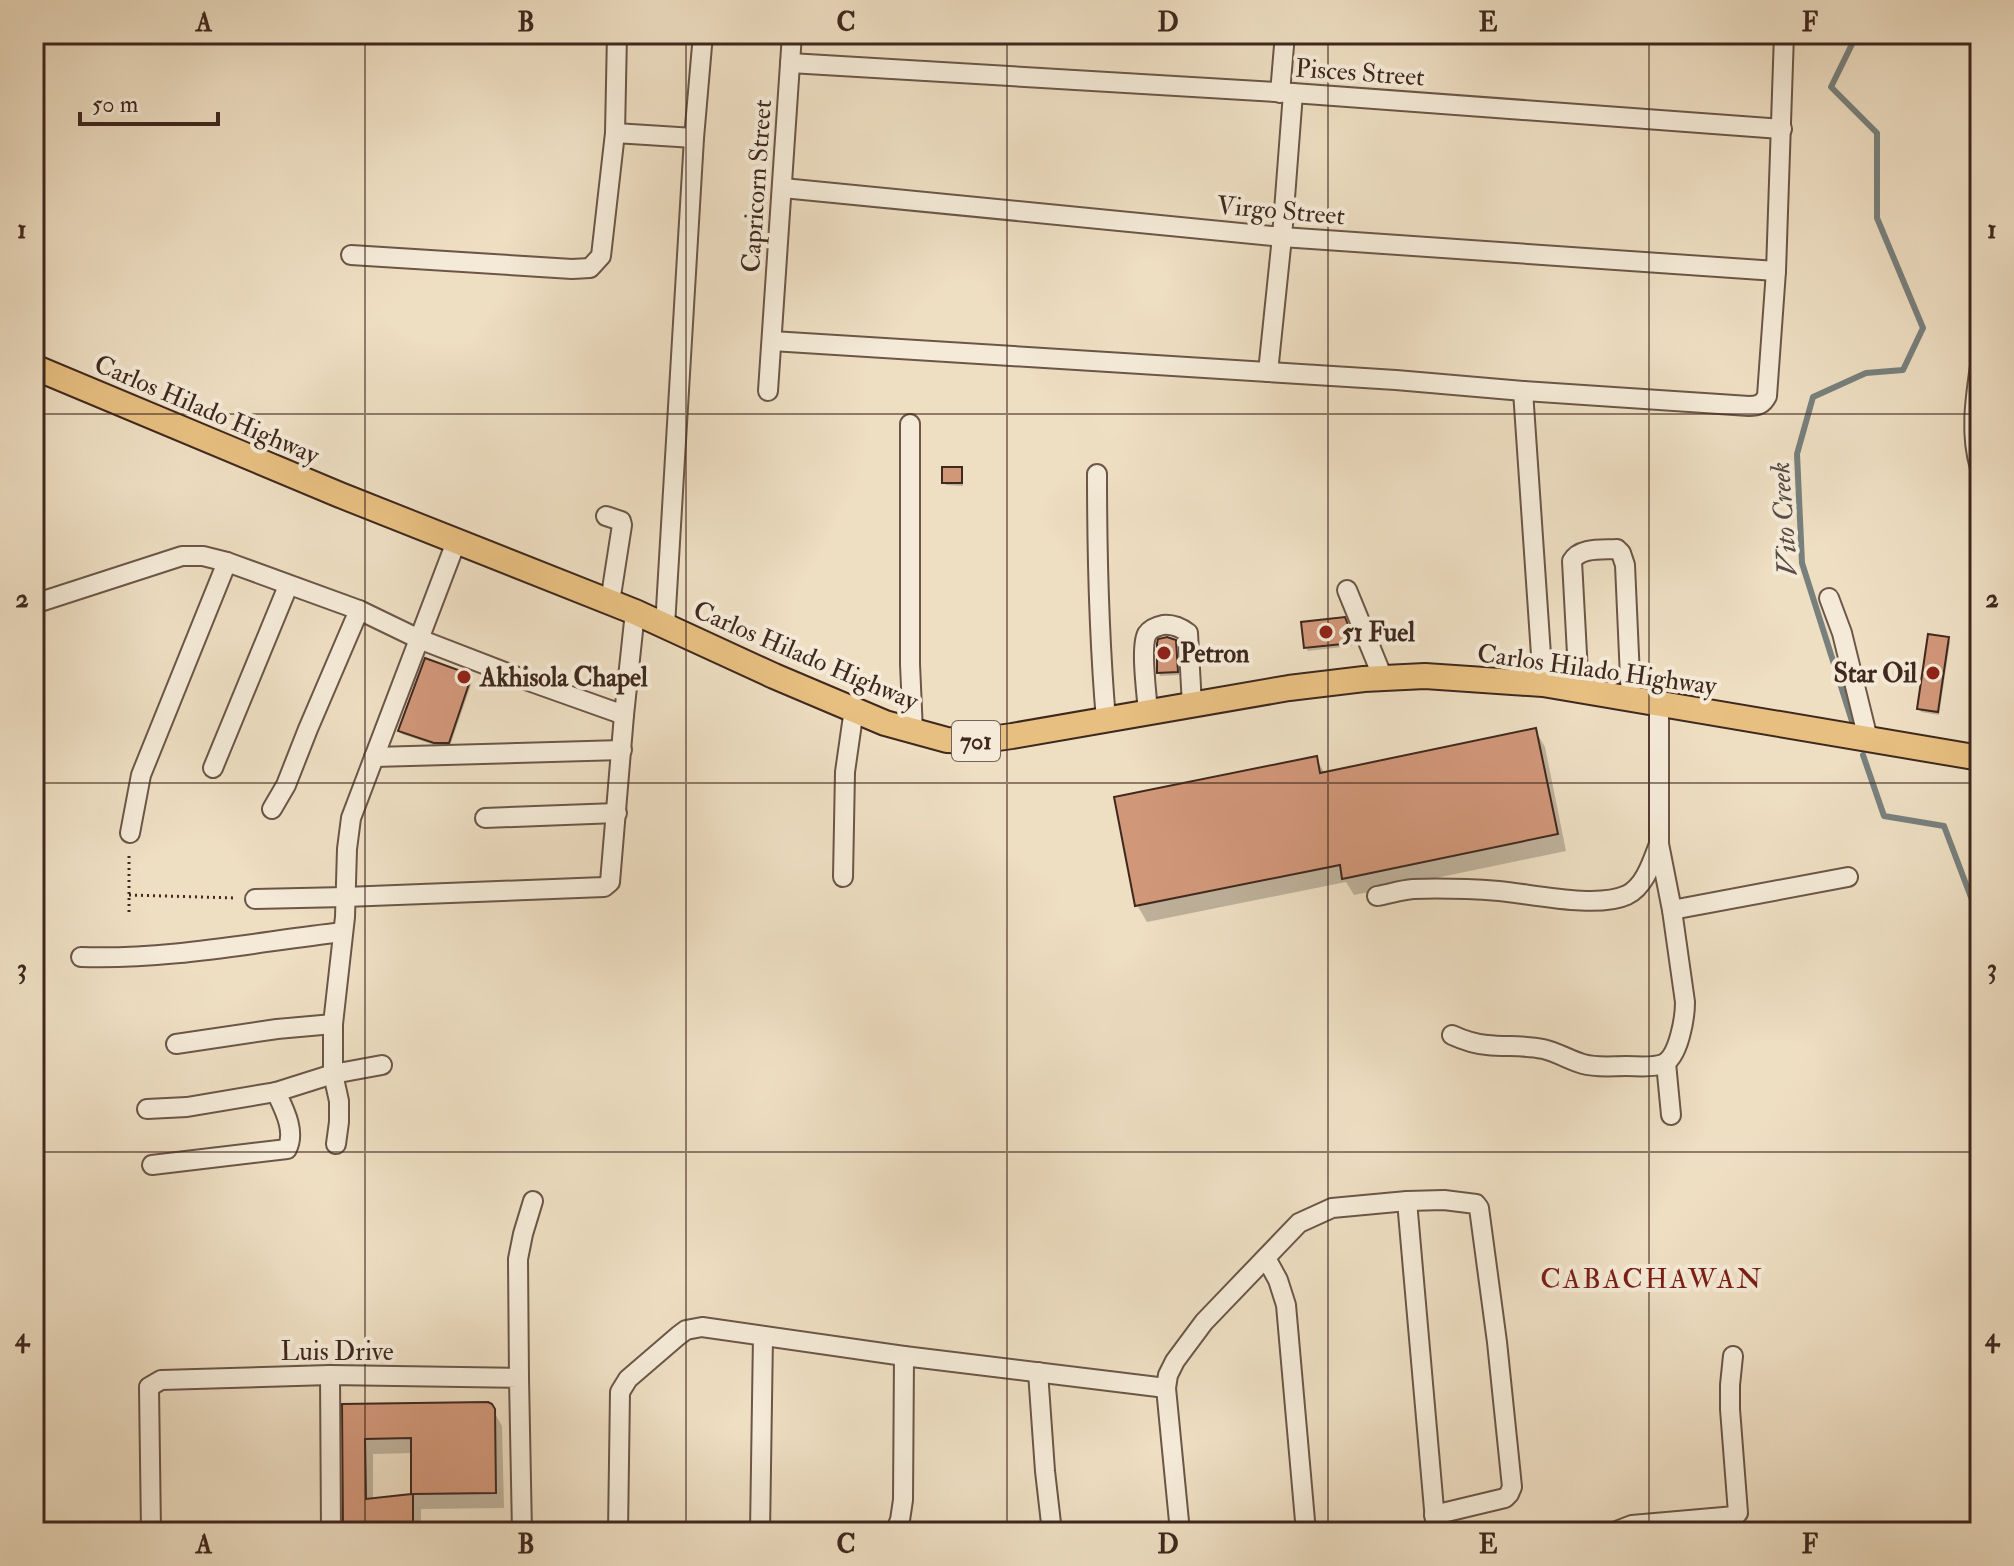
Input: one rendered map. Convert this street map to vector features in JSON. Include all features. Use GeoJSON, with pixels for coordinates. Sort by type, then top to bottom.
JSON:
{"type":"FeatureCollection","features":[{"type":"Feature","properties":{"kind":"main road","name":"Carlos Hilado Highway"},"geometry":{"type":"LineString","coordinates":[[34,367],[456,542],[635,612],[885,723],[947,740],[977,741],[1289,688],[1425,676],[1543,684],[1980,758]]}},
{"type":"Feature","properties":{"kind":"street"},"geometry":{"type":"LineString","coordinates":[[351,255],[590,268],[601,256],[615,133],[617,34]]}},
{"type":"Feature","properties":{"kind":"street"},"geometry":{"type":"LineString","coordinates":[[665,626],[703,34]]}},
{"type":"Feature","properties":{"kind":"street","name":"Capricorn Street"},"geometry":{"type":"LineString","coordinates":[[768,391],[792,34]]}},
{"type":"Feature","properties":{"kind":"street"},"geometry":{"type":"LineString","coordinates":[[1268,372],[1282,237],[1287,93],[1285,34]]}},
{"type":"Feature","properties":{"kind":"street"},"geometry":{"type":"LineString","coordinates":[[772,341],[1759,405],[1767,396],[1776,271],[1784,34]]}},
{"type":"Feature","properties":{"kind":"street","name":"Pisces Street"},"geometry":{"type":"LineString","coordinates":[[790,63],[1287,93],[1782,129]]}},
{"type":"Feature","properties":{"kind":"street"},"geometry":{"type":"LineString","coordinates":[[615,133],[694,138]]}},
{"type":"Feature","properties":{"kind":"street","name":"Virgo Street"},"geometry":{"type":"LineString","coordinates":[[783,188],[1282,237],[1776,271]]}},
{"type":"Feature","properties":{"kind":"street"},"geometry":{"type":"LineString","coordinates":[[1980,366],[1974,437],[1980,468]]}},
{"type":"Feature","properties":{"kind":"street"},"geometry":{"type":"LineString","coordinates":[[1523,391],[1543,684]]}},
{"type":"Feature","properties":{"kind":"street"},"geometry":{"type":"LineString","coordinates":[[910,424],[913,732]]}},
{"type":"Feature","properties":{"kind":"street"},"geometry":{"type":"LineString","coordinates":[[1097,474],[1099,646],[1106,720]]}},
{"type":"Feature","properties":{"kind":"street"},"geometry":{"type":"LineString","coordinates":[[606,516],[621,521],[622,525],[610,602]]}},
{"type":"Feature","properties":{"kind":"street"},"geometry":{"type":"LineString","coordinates":[[336,1144],[339,1101],[333,1074],[333,1024],[351,818],[456,542]]}},
{"type":"Feature","properties":{"kind":"street"},"geometry":{"type":"LineString","coordinates":[[1579,691],[1572,561],[1581,552],[1617,549],[1625,565],[1631,700]]}},
{"type":"Feature","properties":{"kind":"street"},"geometry":{"type":"LineString","coordinates":[[40,602],[182,556],[203,556],[359,610],[419,639],[624,715]]}},
{"type":"Feature","properties":{"kind":"street"},"geometry":{"type":"LineString","coordinates":[[130,833],[141,775],[227,562]]}},
{"type":"Feature","properties":{"kind":"street"},"geometry":{"type":"LineString","coordinates":[[213,768],[288,586]]}},
{"type":"Feature","properties":{"kind":"street"},"geometry":{"type":"LineString","coordinates":[[1347,590],[1383,678]]}},
{"type":"Feature","properties":{"kind":"street"},"geometry":{"type":"LineString","coordinates":[[1829,598],[1842,633],[1868,739]]}},
{"type":"Feature","properties":{"kind":"street"},"geometry":{"type":"LineString","coordinates":[[272,809],[286,785],[359,610]]}},
{"type":"Feature","properties":{"kind":"street"},"geometry":{"type":"LineString","coordinates":[[255,899],[606,887],[610,882],[635,612]]}},
{"type":"Feature","properties":{"kind":"street"},"geometry":{"type":"LineString","coordinates":[[1148,712],[1144,646],[1147,633],[1164,625],[1181,628],[1188,633],[1192,705]]}},
{"type":"Feature","properties":{"kind":"street"},"geometry":{"type":"LineString","coordinates":[[1452,1035],[1487,1045],[1542,1049],[1596,1066],[1643,1066],[1666,1063],[1670,1059],[1685,1016],[1685,1002],[1659,844],[1659,704]]}},
{"type":"Feature","properties":{"kind":"street"},"geometry":{"type":"LineString","coordinates":[[843,877],[845,772],[854,709]]}},
{"type":"Feature","properties":{"kind":"street"},"geometry":{"type":"LineString","coordinates":[[374,757],[622,750]]}},
{"type":"Feature","properties":{"kind":"street"},"geometry":{"type":"LineString","coordinates":[[485,818],[617,813]]}},
{"type":"Feature","properties":{"kind":"street"},"geometry":{"type":"LineString","coordinates":[[1377,896],[1411,889],[1496,891],[1582,900],[1615,899],[1637,888],[1659,844]]}},
{"type":"Feature","properties":{"kind":"street"},"geometry":{"type":"LineString","coordinates":[[1672,910],[1848,877]]}},
{"type":"Feature","properties":{"kind":"street"},"geometry":{"type":"LineString","coordinates":[[81,957],[152,956],[343,932]]}},
{"type":"Feature","properties":{"kind":"street"},"geometry":{"type":"LineString","coordinates":[[176,1044],[333,1024]]}},
{"type":"Feature","properties":{"kind":"street"},"geometry":{"type":"LineString","coordinates":[[1666,1063],[1671,1115]]}},
{"type":"Feature","properties":{"kind":"street"},"geometry":{"type":"LineString","coordinates":[[147,1109],[187,1107],[276,1092],[333,1074],[382,1065]]}},
{"type":"Feature","properties":{"kind":"street"},"geometry":{"type":"LineString","coordinates":[[152,1165],[287,1149],[290,1138],[287,1114],[276,1092]]}},
{"type":"Feature","properties":{"kind":"street"},"geometry":{"type":"LineString","coordinates":[[522,1532],[518,1259],[533,1201]]}},
{"type":"Feature","properties":{"kind":"street"},"geometry":{"type":"LineString","coordinates":[[1180,1532],[1166,1388],[1168,1375],[1204,1322],[1299,1223],[1332,1208],[1407,1201],[1452,1201],[1476,1204],[1479,1208],[1497,1342],[1512,1487],[1509,1494],[1435,1523],[1407,1201]]}},
{"type":"Feature","properties":{"kind":"street"},"geometry":{"type":"LineString","coordinates":[[1266,1258],[1278,1280],[1286,1305],[1306,1532]]}},
{"type":"Feature","properties":{"kind":"street"},"geometry":{"type":"LineString","coordinates":[[618,1532],[622,1385],[678,1336],[694,1327],[1166,1388]]}},
{"type":"Feature","properties":{"kind":"street"},"geometry":{"type":"LineString","coordinates":[[760,1532],[763,1336]]}},
{"type":"Feature","properties":{"kind":"street"},"geometry":{"type":"LineString","coordinates":[[895,1532],[903,1500],[904,1356]]}},
{"type":"Feature","properties":{"kind":"street"},"geometry":{"type":"LineString","coordinates":[[1614,1532],[1632,1525],[1735,1516],[1738,1513],[1730,1409],[1733,1356]]}},
{"type":"Feature","properties":{"kind":"street"},"geometry":{"type":"LineString","coordinates":[[1038,1372],[1052,1532]]}},
{"type":"Feature","properties":{"kind":"street"},"geometry":{"type":"LineString","coordinates":[[330,1375],[331,1532]]}},
{"type":"Feature","properties":{"kind":"street","name":"Luis Drive"},"geometry":{"type":"LineString","coordinates":[[151,1532],[149,1387],[161,1380],[330,1375],[519,1378]]}},
{"type":"Feature","properties":{"kind":"path"},"geometry":{"type":"LineString","coordinates":[[129,912],[130,833]]}},
{"type":"Feature","properties":{"kind":"path"},"geometry":{"type":"LineString","coordinates":[[129,895],[255,899]]}},
{"type":"Feature","properties":{"kind":"building"},"geometry":{"type":"Polygon","coordinates":[[[942,467],[962,467],[962,483],[942,483],[942,467]]]}},
{"type":"Feature","properties":{"kind":"building","name":"51 Fuel"},"geometry":{"type":"Polygon","coordinates":[[[1345,617],[1352,643],[1304,648],[1301,622],[1345,617]]]}},
{"type":"Feature","properties":{"kind":"building","name":"Star Oil"},"geometry":{"type":"Polygon","coordinates":[[[1928,634],[1949,637],[1938,712],[1917,709],[1928,634]]]}},
{"type":"Feature","properties":{"kind":"building","name":"Petron"},"geometry":{"type":"Polygon","coordinates":[[[1167,637],[1176,640],[1178,672],[1157,673],[1158,639],[1167,637]]]}},
{"type":"Feature","properties":{"kind":"building"},"geometry":{"type":"Polygon","coordinates":[[[425,658],[472,675],[449,743],[434,743],[398,731],[425,658]]]}},
{"type":"Feature","properties":{"kind":"building"},"geometry":{"type":"Polygon","coordinates":[[[1536,728],[1558,834],[1342,879],[1340,865],[1135,906],[1114,797],[1317,756],[1320,773],[1536,728]]]}},
{"type":"Feature","properties":{"kind":"building"},"geometry":{"type":"Polygon","coordinates":[[[342,1404],[492,1404],[495,1409],[496,1493],[413,1494],[413,1532],[343,1532],[342,1404]],[[411,1438],[365,1439],[366,1499],[411,1494],[411,1438]]]}},
{"type":"Feature","properties":{"kind":"waterway","name":"Vito Creek"},"geometry":{"type":"LineString","coordinates":[[1852,721],[1802,563],[1797,454],[1813,397],[1866,373],[1903,370],[1923,328],[1877,218],[1877,133],[1831,87],[1857,34]]}},
{"type":"Feature","properties":{"kind":"waterway","name":"Vito Creek"},"geometry":{"type":"LineString","coordinates":[[1863,755],[1884,816],[1944,826],[1980,921]]}},
{"type":"Feature","properties":{"kind":"place","name":"51 Fuel"},"geometry":{"type":"Point","coordinates":[1326,632]}},
{"type":"Feature","properties":{"kind":"place","name":"Petron"},"geometry":{"type":"Point","coordinates":[1164,653]}},
{"type":"Feature","properties":{"kind":"place","name":"Star Oil"},"geometry":{"type":"Point","coordinates":[1933,673]}},
{"type":"Feature","properties":{"kind":"place","name":"Akhisola Chapel"},"geometry":{"type":"Point","coordinates":[464,677]}},
{"type":"Feature","properties":{"kind":"district","name":"CABACHAWAN"},"geometry":{"type":"Point","coordinates":[1652,1278]}}]}
